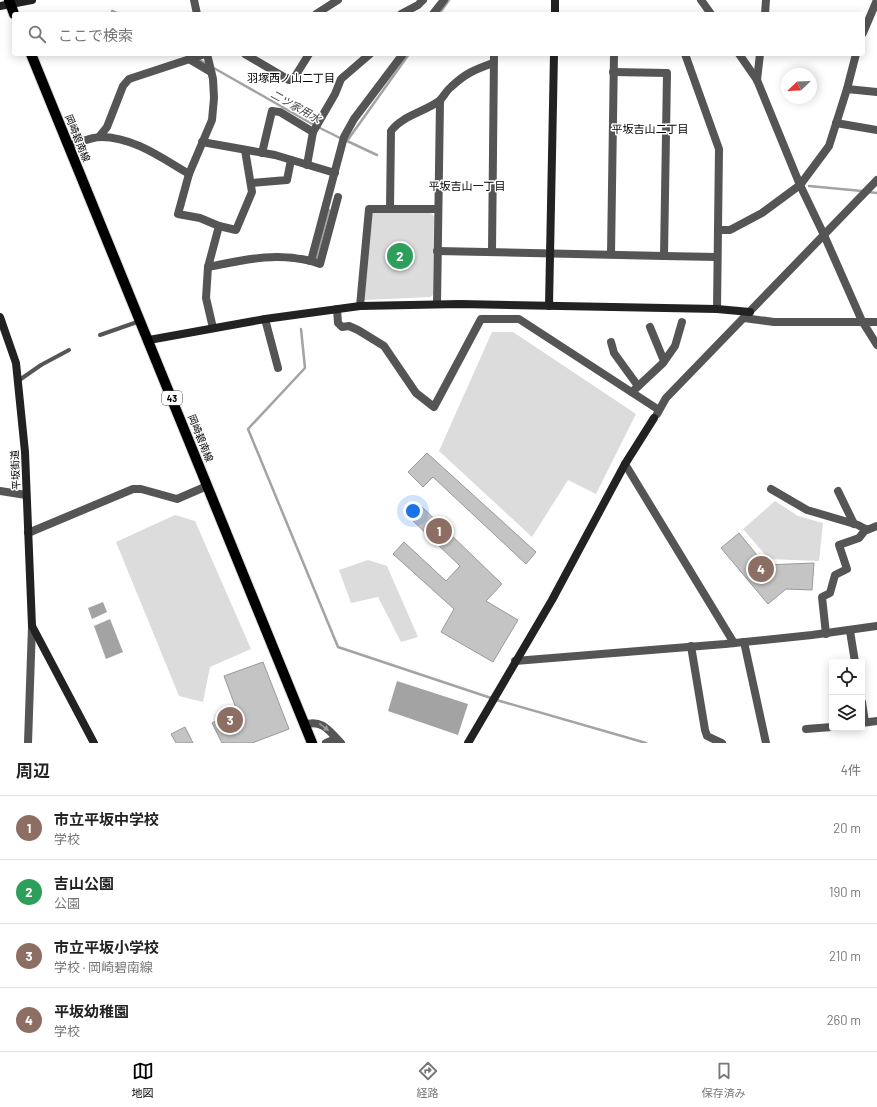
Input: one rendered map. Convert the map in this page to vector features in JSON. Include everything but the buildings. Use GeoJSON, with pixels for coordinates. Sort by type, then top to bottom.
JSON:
{"type":"FeatureCollection","features":[{"type":"Feature","properties":{"kind":"main road","name":"岡崎碧南線"},"geometry":{"type":"LineString","coordinates":[[32,56],[149,340],[312,743]]}},
{"type":"Feature","properties":{"kind":"street"},"geometry":{"type":"LineString","coordinates":[[0,6],[11,6],[32,0]]}},
{"type":"Feature","properties":{"kind":"street"},"geometry":{"type":"LineString","coordinates":[[194,0],[197,12]]}},
{"type":"Feature","properties":{"kind":"street"},"geometry":{"type":"LineString","coordinates":[[319,12],[338,0]]}},
{"type":"Feature","properties":{"kind":"street"},"geometry":{"type":"LineString","coordinates":[[405,12],[418,6],[423,0]]}},
{"type":"Feature","properties":{"kind":"street"},"geometry":{"type":"LineString","coordinates":[[435,12],[444,0]]}},
{"type":"Feature","properties":{"kind":"street"},"geometry":{"type":"LineString","coordinates":[[555,0],[555,12]]}},
{"type":"Feature","properties":{"kind":"street"},"geometry":{"type":"LineString","coordinates":[[701,0],[707,12]]}},
{"type":"Feature","properties":{"kind":"street"},"geometry":{"type":"LineString","coordinates":[[764,12],[766,0]]}},
{"type":"Feature","properties":{"kind":"street"},"geometry":{"type":"LineString","coordinates":[[865,28],[876,0]]}},
{"type":"Feature","properties":{"kind":"street"},"geometry":{"type":"LineString","coordinates":[[99,137],[107,127],[123,86],[129,79],[199,56]]}},
{"type":"Feature","properties":{"kind":"street"},"geometry":{"type":"LineString","coordinates":[[207,56],[211,72],[214,98],[212,120],[190,174],[178,214],[200,218],[219,226],[236,230],[252,192],[252,183],[245,150]]}},
{"type":"Feature","properties":{"kind":"street"},"geometry":{"type":"LineString","coordinates":[[248,56],[289,80],[294,78],[308,56]]}},
{"type":"Feature","properties":{"kind":"street"},"geometry":{"type":"LineString","coordinates":[[306,165],[313,132],[335,94],[341,79],[368,56]]}},
{"type":"Feature","properties":{"kind":"street"},"geometry":{"type":"LineString","coordinates":[[208,267],[276,255],[292,256],[314,262],[333,202],[335,173],[344,137],[354,119],[401,56]]}},
{"type":"Feature","properties":{"kind":"street"},"geometry":{"type":"LineString","coordinates":[[492,251],[494,56]]}},
{"type":"Feature","properties":{"kind":"street"},"geometry":{"type":"LineString","coordinates":[[549,306],[554,56]]}},
{"type":"Feature","properties":{"kind":"street"},"geometry":{"type":"LineString","coordinates":[[611,254],[614,56]]}},
{"type":"Feature","properties":{"kind":"street"},"geometry":{"type":"LineString","coordinates":[[686,56],[719,149],[717,309]]}},
{"type":"Feature","properties":{"kind":"street"},"geometry":{"type":"LineString","coordinates":[[740,56],[757,80],[800,185],[862,321],[877,345]]}},
{"type":"Feature","properties":{"kind":"street"},"geometry":{"type":"LineString","coordinates":[[757,80],[760,56]]}},
{"type":"Feature","properties":{"kind":"street"},"geometry":{"type":"LineString","coordinates":[[718,230],[730,230],[762,213],[800,185],[829,146],[855,56]]}},
{"type":"Feature","properties":{"kind":"street"},"geometry":{"type":"LineString","coordinates":[[189,59],[211,72]]}},
{"type":"Feature","properties":{"kind":"street"},"geometry":{"type":"LineString","coordinates":[[390,208],[391,131],[395,126],[404,120],[440,101],[449,89],[466,73],[493,63]]}},
{"type":"Feature","properties":{"kind":"street"},"geometry":{"type":"LineString","coordinates":[[613,72],[667,73],[664,256]]}},
{"type":"Feature","properties":{"kind":"street"},"geometry":{"type":"LineString","coordinates":[[846,89],[877,92]]}},
{"type":"Feature","properties":{"kind":"street"},"geometry":{"type":"LineString","coordinates":[[437,304],[437,209],[440,101]]}},
{"type":"Feature","properties":{"kind":"street"},"geometry":{"type":"LineString","coordinates":[[262,153],[272,111],[280,112],[313,132]]}},
{"type":"Feature","properties":{"kind":"street"},"geometry":{"type":"LineString","coordinates":[[836,123],[877,130]]}},
{"type":"Feature","properties":{"kind":"street"},"geometry":{"type":"LineString","coordinates":[[68,146],[99,137],[137,144],[190,174]]}},
{"type":"Feature","properties":{"kind":"street"},"geometry":{"type":"LineString","coordinates":[[202,142],[262,153],[335,173]]}},
{"type":"Feature","properties":{"kind":"street"},"geometry":{"type":"LineString","coordinates":[[252,183],[287,180],[291,160]]}},
{"type":"Feature","properties":{"kind":"street"},"geometry":{"type":"LineString","coordinates":[[468,743],[502,682],[555,594],[625,464],[666,398],[877,180]]}},
{"type":"Feature","properties":{"kind":"street"},"geometry":{"type":"LineString","coordinates":[[360,306],[369,209],[437,209]]}},
{"type":"Feature","properties":{"kind":"street"},"geometry":{"type":"LineString","coordinates":[[212,328],[206,298],[208,267],[219,226]]}},
{"type":"Feature","properties":{"kind":"street"},"geometry":{"type":"LineString","coordinates":[[437,252],[492,251],[717,256]]}},
{"type":"Feature","properties":{"kind":"street"},"geometry":{"type":"LineString","coordinates":[[149,340],[264,319],[360,306],[437,304],[717,309],[774,322],[877,322]]}},
{"type":"Feature","properties":{"kind":"street"},"geometry":{"type":"LineString","coordinates":[[337,309],[338,323],[342,326],[349,326],[358,330],[384,346],[416,393],[434,407],[481,319],[519,319],[659,410]]}},
{"type":"Feature","properties":{"kind":"street","name":"平坂街道"},"geometry":{"type":"LineString","coordinates":[[0,317],[16,364],[18,382],[25,452],[32,626]]}},
{"type":"Feature","properties":{"kind":"street"},"geometry":{"type":"LineString","coordinates":[[264,319],[278,368]]}},
{"type":"Feature","properties":{"kind":"street"},"geometry":{"type":"LineString","coordinates":[[632,392],[664,361],[675,346],[682,322]]}},
{"type":"Feature","properties":{"kind":"street"},"geometry":{"type":"LineString","coordinates":[[650,327],[664,361]]}},
{"type":"Feature","properties":{"kind":"street"},"geometry":{"type":"LineString","coordinates":[[611,342],[614,353],[638,386]]}},
{"type":"Feature","properties":{"kind":"street"},"geometry":{"type":"LineString","coordinates":[[625,464],[734,643]]}},
{"type":"Feature","properties":{"kind":"street"},"geometry":{"type":"LineString","coordinates":[[28,533],[133,489],[140,489],[177,500],[207,486]]}},
{"type":"Feature","properties":{"kind":"street"},"geometry":{"type":"LineString","coordinates":[[771,489],[807,510],[866,529]]}},
{"type":"Feature","properties":{"kind":"street"},"geometry":{"type":"LineString","coordinates":[[0,491],[26,495]]}},
{"type":"Feature","properties":{"kind":"street"},"geometry":{"type":"LineString","coordinates":[[838,491],[854,524]]}},
{"type":"Feature","properties":{"kind":"street"},"geometry":{"type":"LineString","coordinates":[[826,634],[822,597],[830,593],[835,576],[847,569],[839,545],[859,538],[866,529],[877,526]]}},
{"type":"Feature","properties":{"kind":"street"},"geometry":{"type":"LineString","coordinates":[[28,743],[32,626]]}},
{"type":"Feature","properties":{"kind":"street"},"geometry":{"type":"LineString","coordinates":[[32,626],[94,743]]}},
{"type":"Feature","properties":{"kind":"street"},"geometry":{"type":"LineString","coordinates":[[515,661],[734,643],[826,634],[877,626]]}},
{"type":"Feature","properties":{"kind":"street"},"geometry":{"type":"LineString","coordinates":[[850,631],[855,659]]}},
{"type":"Feature","properties":{"kind":"street"},"geometry":{"type":"LineString","coordinates":[[744,642],[766,743]]}},
{"type":"Feature","properties":{"kind":"street"},"geometry":{"type":"LineString","coordinates":[[691,646],[705,730],[707,736],[722,743]]}},
{"type":"Feature","properties":{"kind":"street"},"geometry":{"type":"LineString","coordinates":[[865,723],[877,721]]}},
{"type":"Feature","properties":{"kind":"street"},"geometry":{"type":"LineString","coordinates":[[304,724],[311,722],[325,726],[340,743]]}},
{"type":"Feature","properties":{"kind":"street"},"geometry":{"type":"LineString","coordinates":[[806,729],[829,727]]}},
{"type":"Feature","properties":{"kind":"street"},"geometry":{"type":"LineString","coordinates":[[326,743],[333,740],[340,743]]}},
{"type":"Feature","properties":{"kind":"lane"},"geometry":{"type":"LineString","coordinates":[[100,335],[140,321]]}},
{"type":"Feature","properties":{"kind":"lane"},"geometry":{"type":"LineString","coordinates":[[18,382],[41,365],[69,350]]}},
{"type":"Feature","properties":{"kind":"shaded area"},"geometry":{"type":"Polygon","coordinates":[[[373,212],[431,213],[434,217],[433,295],[430,297],[365,300],[371,215],[373,212]]]}},
{"type":"Feature","properties":{"kind":"shaded area"},"geometry":{"type":"Polygon","coordinates":[[[492,332],[513,332],[636,414],[596,494],[568,480],[532,537],[439,451],[492,332]]]}},
{"type":"Feature","properties":{"kind":"shaded area"},"geometry":{"type":"Polygon","coordinates":[[[775,501],[798,516],[823,523],[819,561],[769,559],[743,529],[775,501]]]}},
{"type":"Feature","properties":{"kind":"shaded area"},"geometry":{"type":"Polygon","coordinates":[[[175,515],[195,521],[251,649],[210,667],[203,702],[179,696],[116,542],[175,515]]]}},
{"type":"Feature","properties":{"kind":"shaded area"},"geometry":{"type":"Polygon","coordinates":[[[368,560],[387,566],[418,637],[401,642],[378,597],[351,603],[339,570],[368,560]]]}},
{"type":"Feature","properties":{"kind":"shaded area"},"geometry":{"type":"Polygon","coordinates":[[[103,602],[107,612],[92,619],[88,608],[103,602]]]}},
{"type":"Feature","properties":{"kind":"shaded area"},"geometry":{"type":"Polygon","coordinates":[[[110,619],[123,652],[106,659],[94,626],[110,619]]]}},
{"type":"Feature","properties":{"kind":"shaded area"},"geometry":{"type":"Polygon","coordinates":[[[397,681],[468,704],[458,735],[388,711],[397,681]]]}},
{"type":"Feature","properties":{"kind":"waterway"},"geometry":{"type":"LineString","coordinates":[[440,12],[449,0]]}},
{"type":"Feature","properties":{"kind":"waterway"},"geometry":{"type":"LineString","coordinates":[[347,141],[408,56]]}},
{"type":"Feature","properties":{"kind":"waterway","name":"二ツ家用水"},"geometry":{"type":"LineString","coordinates":[[198,59],[208,65]]}},
{"type":"Feature","properties":{"kind":"waterway","name":"二ツ家用水"},"geometry":{"type":"LineString","coordinates":[[212,67],[314,125],[342,139]]}},
{"type":"Feature","properties":{"kind":"waterway","name":"二ツ家用水"},"geometry":{"type":"LineString","coordinates":[[347,141],[377,155]]}},
{"type":"Feature","properties":{"kind":"waterway","name":"二ツ家用水"},"geometry":{"type":"LineString","coordinates":[[809,186],[862,191]]}},
{"type":"Feature","properties":{"kind":"waterway","name":"二ツ家用水"},"geometry":{"type":"LineString","coordinates":[[867,192],[877,193]]}},
{"type":"Feature","properties":{"kind":"waterway"},"geometry":{"type":"LineString","coordinates":[[316,260],[329,210]]}},
{"type":"Feature","properties":{"kind":"waterway"},"geometry":{"type":"LineString","coordinates":[[301,329],[305,368],[248,429],[338,647],[500,701],[646,743]]}},
{"type":"Feature","properties":{"kind":"place","name":"吉山公園"},"geometry":{"type":"Point","coordinates":[400,256]}},
{"type":"Feature","properties":{"kind":"place","name":"市立平坂中学校"},"geometry":{"type":"Point","coordinates":[439,531]}},
{"type":"Feature","properties":{"kind":"place","name":"平坂幼稚園"},"geometry":{"type":"Point","coordinates":[761,569]}},
{"type":"Feature","properties":{"kind":"place","name":"市立平坂小学校"},"geometry":{"type":"Point","coordinates":[230,720]}},
{"type":"Feature","properties":{"kind":"district","name":"羽塚西ノ山二丁目"},"geometry":{"type":"Point","coordinates":[291,77]}},
{"type":"Feature","properties":{"kind":"district","name":"平坂吉山二丁目"},"geometry":{"type":"Point","coordinates":[650,128]}},
{"type":"Feature","properties":{"kind":"district","name":"平坂吉山一丁目"},"geometry":{"type":"Point","coordinates":[467,185]}}]}
